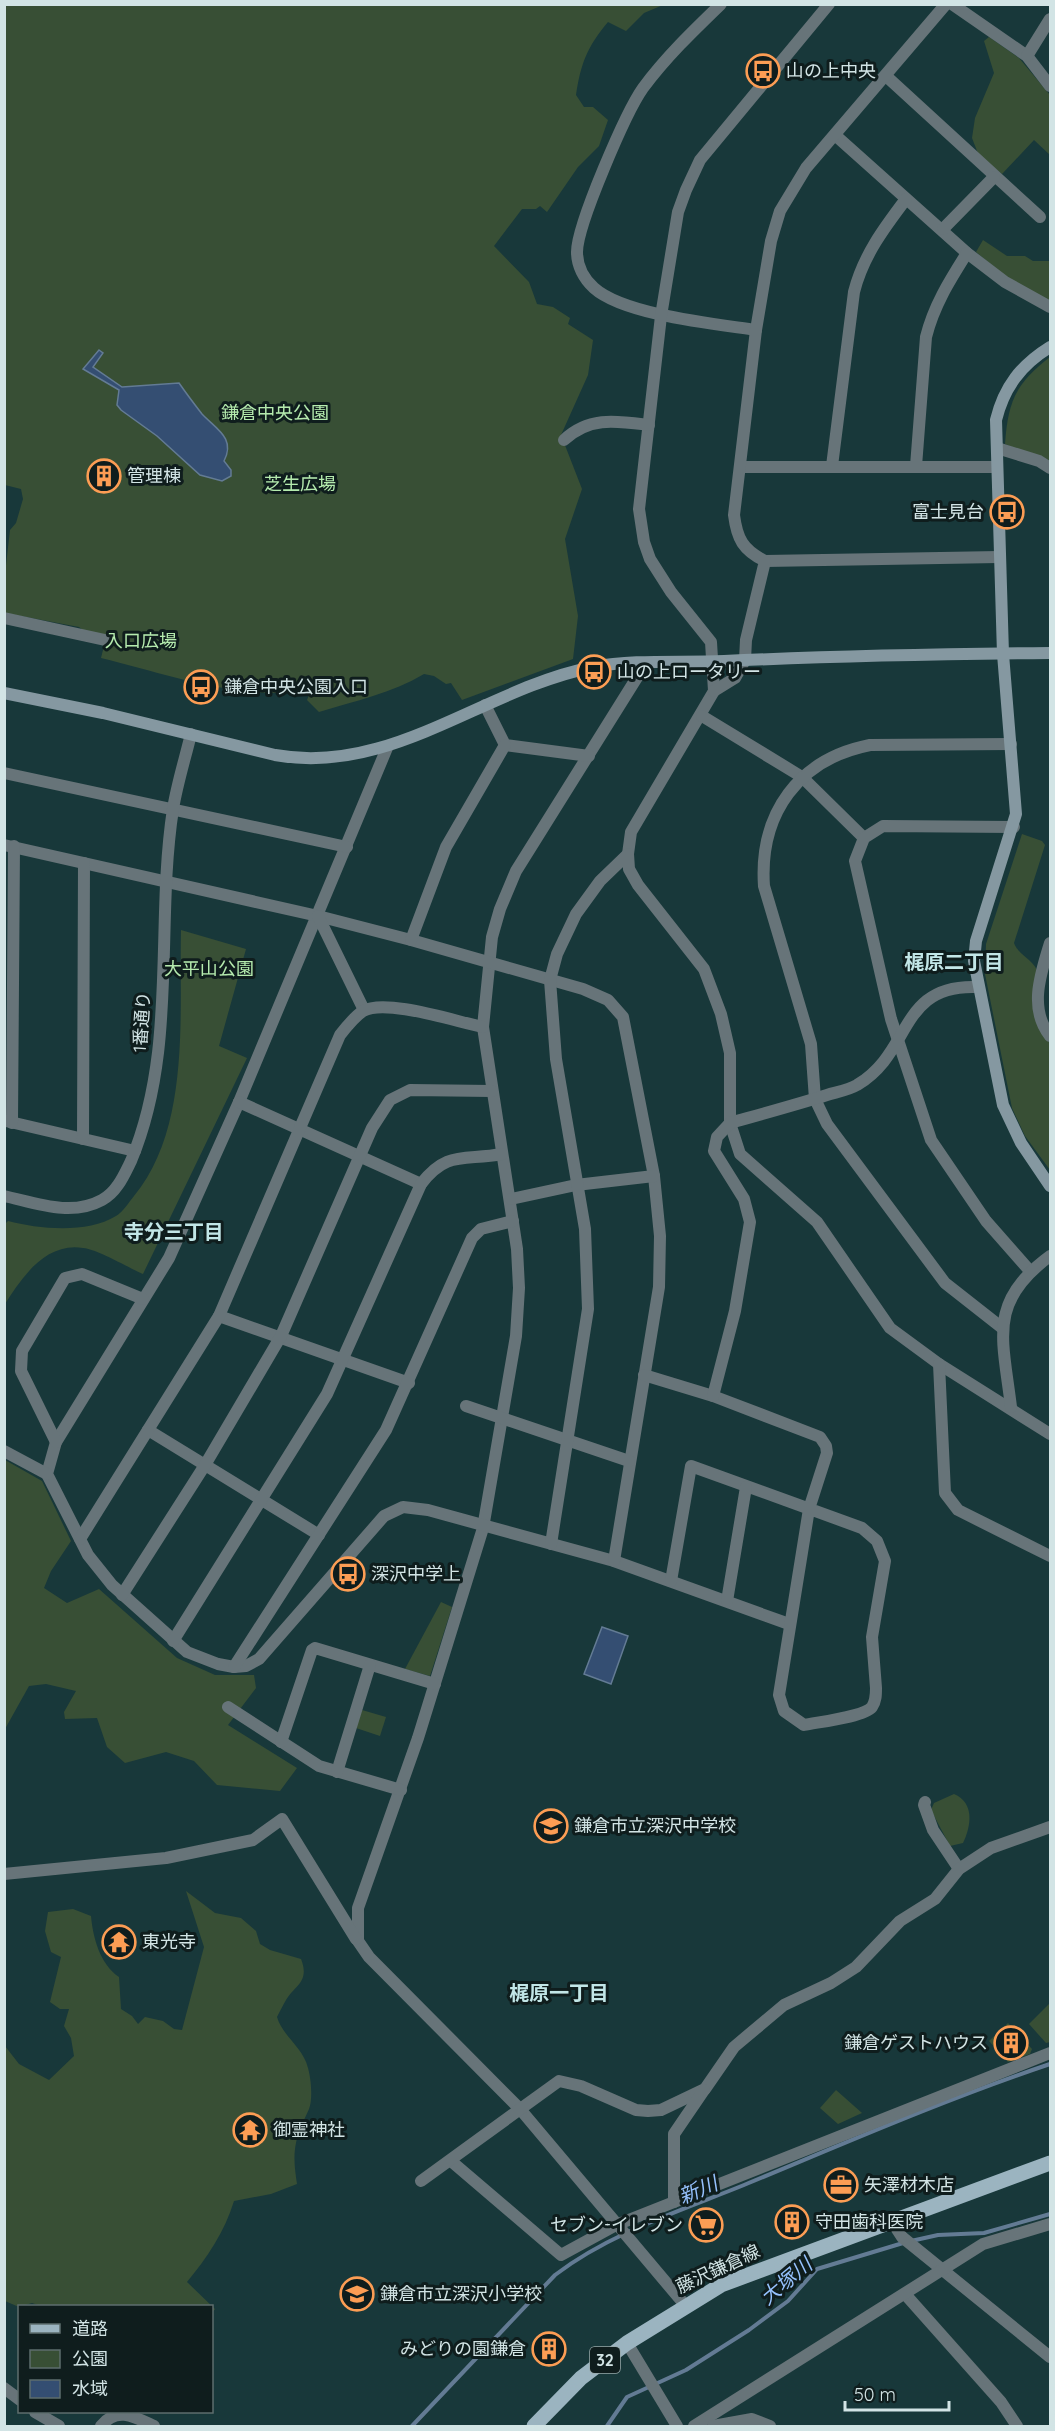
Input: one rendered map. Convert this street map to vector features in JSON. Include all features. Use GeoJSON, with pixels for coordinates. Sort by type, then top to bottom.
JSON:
{"type":"FeatureCollection","features":[{"type":"Feature","properties":{"kind":"main road","name":"藤沢鎌倉線"},"geometry":{"type":"LineString","coordinates":[[534,2427],[581,2378],[627,2343],[685,2305],[721,2285],[891,2220],[1050,2163]]}},
{"type":"Feature","properties":{"kind":"street"},"geometry":{"type":"LineString","coordinates":[[721,4],[666,59],[641,91],[592,201],[578,240],[580,269],[593,287],[611,298],[661,316],[756,330]]}},
{"type":"Feature","properties":{"kind":"street"},"geometry":{"type":"LineString","coordinates":[[829,4],[722,132],[694,172],[678,212],[661,316],[639,509],[644,542],[659,576],[711,642],[714,661],[714,691],[702,716],[631,832],[628,854],[630,869],[638,885],[704,969],[713,992],[730,1053],[730,1123],[740,1154],[817,1222],[890,1328],[939,1365],[1011,1407],[1050,1434]]}},
{"type":"Feature","properties":{"kind":"street"},"geometry":{"type":"LineString","coordinates":[[946,4],[806,168],[780,211],[771,241],[756,330],[734,515],[736,530],[744,547],[765,561],[999,557]]}},
{"type":"Feature","properties":{"kind":"street"},"geometry":{"type":"LineString","coordinates":[[952,4],[1027,56],[1050,86]]}},
{"type":"Feature","properties":{"kind":"street"},"geometry":{"type":"LineString","coordinates":[[1027,56],[1050,19]]}},
{"type":"Feature","properties":{"kind":"street"},"geometry":{"type":"LineString","coordinates":[[886,76],[1040,217]]}},
{"type":"Feature","properties":{"kind":"street"},"geometry":{"type":"LineString","coordinates":[[835,135],[968,253],[1005,282],[1050,307]]}},
{"type":"Feature","properties":{"kind":"street"},"geometry":{"type":"LineString","coordinates":[[943,229],[994,177]]}},
{"type":"Feature","properties":{"kind":"street"},"geometry":{"type":"LineString","coordinates":[[832,466],[854,292],[859,272],[880,233],[906,199]]}},
{"type":"Feature","properties":{"kind":"street"},"geometry":{"type":"LineString","coordinates":[[916,466],[926,337],[940,298],[968,253]]}},
{"type":"Feature","properties":{"kind":"street"},"geometry":{"type":"LineString","coordinates":[[1050,348],[1036,356],[1013,378],[1001,398],[996,420],[1003,654],[1016,814],[1014,827],[976,940],[974,961],[977,987],[1003,1106],[1021,1143],[1050,1186]]}},
{"type":"Feature","properties":{"kind":"street"},"geometry":{"type":"LineString","coordinates":[[564,440],[583,426],[606,420],[649,425]]}},
{"type":"Feature","properties":{"kind":"street"},"geometry":{"type":"LineString","coordinates":[[997,448],[1039,461],[1050,468]]}},
{"type":"Feature","properties":{"kind":"street"},"geometry":{"type":"LineString","coordinates":[[740,467],[996,467]]}},
{"type":"Feature","properties":{"kind":"street"},"geometry":{"type":"LineString","coordinates":[[714,691],[735,678],[745,660],[746,640],[765,561]]}},
{"type":"Feature","properties":{"kind":"street"},"geometry":{"type":"LineString","coordinates":[[4,618],[105,640]]}},
{"type":"Feature","properties":{"kind":"street"},"geometry":{"type":"LineString","coordinates":[[4,693],[304,760],[360,755],[387,748],[484,705],[592,668],[646,663],[1050,653]]}},
{"type":"Feature","properties":{"kind":"street"},"geometry":{"type":"LineString","coordinates":[[358,1941],[358,1908],[435,1684],[483,1528],[516,1336],[519,1288],[511,1199],[483,1028],[488,962],[500,909],[516,871],[646,663]]}},
{"type":"Feature","properties":{"kind":"street"},"geometry":{"type":"LineString","coordinates":[[484,705],[505,745]]}},
{"type":"Feature","properties":{"kind":"street"},"geometry":{"type":"LineString","coordinates":[[702,716],[802,777],[864,838]]}},
{"type":"Feature","properties":{"kind":"street","name":"1番通り"},"geometry":{"type":"LineString","coordinates":[[4,1196],[62,1209],[87,1207],[104,1200],[122,1181],[135,1151],[148,1114],[157,1068],[173,809],[190,734]]}},
{"type":"Feature","properties":{"kind":"street"},"geometry":{"type":"LineString","coordinates":[[1001,1327],[945,1283],[827,1124],[814,1099],[812,1044],[764,886],[763,868],[766,836],[776,813],[802,777],[825,760],[849,749],[870,745],[1011,744]]}},
{"type":"Feature","properties":{"kind":"street"},"geometry":{"type":"LineString","coordinates":[[505,745],[589,756]]}},
{"type":"Feature","properties":{"kind":"street"},"geometry":{"type":"LineString","coordinates":[[411,940],[446,847],[505,745]]}},
{"type":"Feature","properties":{"kind":"street"},"geometry":{"type":"LineString","coordinates":[[47,1474],[56,1442],[169,1258],[239,1102],[387,748]]}},
{"type":"Feature","properties":{"kind":"street"},"geometry":{"type":"LineString","coordinates":[[4,773],[347,848]]}},
{"type":"Feature","properties":{"kind":"street"},"geometry":{"type":"LineString","coordinates":[[1014,827],[883,826],[864,838],[855,861],[898,1043],[931,1140],[986,1221],[1030,1271]]}},
{"type":"Feature","properties":{"kind":"street"},"geometry":{"type":"LineString","coordinates":[[135,1151],[8,1122],[9,845],[167,880],[411,940],[550,980],[608,1000],[623,1017],[654,1176],[660,1236],[659,1287],[614,1561]]}},
{"type":"Feature","properties":{"kind":"street"},"geometry":{"type":"LineString","coordinates":[[550,1544],[588,1309],[585,1229],[556,1059],[550,980],[557,954],[576,914],[600,881],[628,854]]}},
{"type":"Feature","properties":{"kind":"street"},"geometry":{"type":"LineString","coordinates":[[83,1139],[84,863]]}},
{"type":"Feature","properties":{"kind":"street"},"geometry":{"type":"LineString","coordinates":[[318,916],[364,1010]]}},
{"type":"Feature","properties":{"kind":"street"},"geometry":{"type":"LineString","coordinates":[[1050,942],[1038,981],[1042,1023],[1050,1036]]}},
{"type":"Feature","properties":{"kind":"street"},"geometry":{"type":"LineString","coordinates":[[713,1396],[720,1379],[749,1237],[750,1222],[744,1199],[714,1151],[717,1137],[730,1123],[856,1086],[881,1067],[924,1001],[939,991],[962,986],[977,987]]}},
{"type":"Feature","properties":{"kind":"street"},"geometry":{"type":"LineString","coordinates":[[80,1539],[219,1316],[340,1035],[364,1010],[384,1008],[483,1028]]}},
{"type":"Feature","properties":{"kind":"street"},"geometry":{"type":"LineString","coordinates":[[122,1594],[205,1465],[281,1336],[372,1128],[390,1100],[410,1089],[492,1091]]}},
{"type":"Feature","properties":{"kind":"street"},"geometry":{"type":"LineString","coordinates":[[239,1102],[362,1155],[421,1184]]}},
{"type":"Feature","properties":{"kind":"street"},"geometry":{"type":"LineString","coordinates":[[173,1641],[327,1394],[345,1359],[421,1184],[432,1169],[450,1158],[481,1158],[502,1154]]}},
{"type":"Feature","properties":{"kind":"street"},"geometry":{"type":"LineString","coordinates":[[511,1199],[576,1185],[654,1176]]}},
{"type":"Feature","properties":{"kind":"street"},"geometry":{"type":"LineString","coordinates":[[234,1667],[386,1430],[472,1238],[481,1229],[513,1221]]}},
{"type":"Feature","properties":{"kind":"street"},"geometry":{"type":"LineString","coordinates":[[1011,1407],[1001,1327],[1012,1296],[1030,1271],[1050,1257]]}},
{"type":"Feature","properties":{"kind":"street"},"geometry":{"type":"LineString","coordinates":[[56,1442],[21,1371],[22,1351],[65,1278],[82,1274],[143,1299]]}},
{"type":"Feature","properties":{"kind":"street"},"geometry":{"type":"LineString","coordinates":[[219,1316],[409,1383]]}},
{"type":"Feature","properties":{"kind":"street"},"geometry":{"type":"LineString","coordinates":[[939,1365],[945,1493],[958,1510],[1050,1556]]}},
{"type":"Feature","properties":{"kind":"street"},"geometry":{"type":"LineString","coordinates":[[644,1375],[713,1396],[820,1437],[824,1441],[827,1453],[809,1509],[779,1695],[784,1711],[804,1725],[862,1713],[871,1708],[876,1698],[872,1637],[885,1570],[883,1551],[877,1541],[862,1528],[809,1509],[746,1487],[691,1466],[671,1581]]}},
{"type":"Feature","properties":{"kind":"street"},"geometry":{"type":"LineString","coordinates":[[466,1406],[629,1461]]}},
{"type":"Feature","properties":{"kind":"street"},"geometry":{"type":"LineString","coordinates":[[148,1430],[319,1535]]}},
{"type":"Feature","properties":{"kind":"street"},"geometry":{"type":"LineString","coordinates":[[4,1451],[47,1474],[80,1539],[99,1570],[122,1594],[173,1641],[197,1658],[234,1667],[246,1666],[259,1659],[272,1646],[384,1516],[394,1510],[414,1508],[614,1561],[789,1624]]}},
{"type":"Feature","properties":{"kind":"street"},"geometry":{"type":"LineString","coordinates":[[727,1601],[746,1487]]}},
{"type":"Feature","properties":{"kind":"street"},"geometry":{"type":"LineString","coordinates":[[281,1742],[312,1650],[315,1648],[435,1684]]}},
{"type":"Feature","properties":{"kind":"street"},"geometry":{"type":"LineString","coordinates":[[338,1772],[370,1665]]}},
{"type":"Feature","properties":{"kind":"street"},"geometry":{"type":"LineString","coordinates":[[228,1707],[319,1766],[400,1790]]}},
{"type":"Feature","properties":{"kind":"street"},"geometry":{"type":"LineString","coordinates":[[925,1802],[933,1830],[959,1869]]}},
{"type":"Feature","properties":{"kind":"street"},"geometry":{"type":"LineString","coordinates":[[4,1874],[177,1856],[253,1840],[282,1819],[369,1957],[520,2109],[685,2305]]}},
{"type":"Feature","properties":{"kind":"street"},"geometry":{"type":"LineString","coordinates":[[674,2202],[674,2134],[734,2047],[784,2005],[831,1983],[856,1967],[900,1922],[935,1899],[959,1869],[991,1848],[1050,1827]]}},
{"type":"Feature","properties":{"kind":"street"},"geometry":{"type":"LineString","coordinates":[[451,2161],[561,2255],[616,2225],[1050,2053]]}},
{"type":"Feature","properties":{"kind":"street"},"geometry":{"type":"LineString","coordinates":[[421,2181],[559,2081],[580,2086],[636,2110],[648,2111],[661,2110],[705,2089]]}},
{"type":"Feature","properties":{"kind":"street"},"geometry":{"type":"LineString","coordinates":[[891,2220],[902,2237],[1050,2356]]}},
{"type":"Feature","properties":{"kind":"street"},"geometry":{"type":"LineString","coordinates":[[695,2426],[983,2244],[1050,2224]]}},
{"type":"Feature","properties":{"kind":"street"},"geometry":{"type":"LineString","coordinates":[[905,2294],[1001,2402],[1017,2427]]}},
{"type":"Feature","properties":{"kind":"street"},"geometry":{"type":"LineString","coordinates":[[627,2343],[677,2427]]}},
{"type":"Feature","properties":{"kind":"street"},"geometry":{"type":"LineString","coordinates":[[4,2388],[18,2398]]}},
{"type":"Feature","properties":{"kind":"street"},"geometry":{"type":"LineString","coordinates":[[37,2413],[59,2427]]}},
{"type":"Feature","properties":{"kind":"street"},"geometry":{"type":"LineString","coordinates":[[101,2427],[111,2417],[124,2413],[154,2427]]}},
{"type":"Feature","properties":{"kind":"street"},"geometry":{"type":"LineString","coordinates":[[713,2427],[752,2420],[770,2427]]}},
{"type":"Feature","properties":{"kind":"green space","name":"鎌倉中央公園"},"geometry":{"type":"Polygon","coordinates":[[[5,5],[663,5],[644,13],[626,31],[608,22],[595,39],[583,64],[576,95],[584,107],[593,107],[608,120],[599,146],[578,167],[547,212],[540,206],[536,209],[522,209],[494,246],[529,282],[537,304],[553,307],[570,318],[568,324],[593,340],[588,375],[561,435],[582,489],[565,539],[578,616],[573,659],[462,700],[451,683],[446,684],[434,676],[424,674],[386,691],[319,712],[307,700],[311,690],[285,693],[258,692],[178,678],[101,658],[104,646],[79,627],[5,613],[5,574],[10,530],[16,523],[23,499],[21,489],[5,485],[5,5]]]}},
{"type":"Feature","properties":{"kind":"green space"},"geometry":{"type":"Polygon","coordinates":[[[989,37],[1019,58],[1050,95],[1050,155],[1034,140],[1002,174],[979,156],[972,138],[975,118],[994,73],[984,41],[989,37]]]}},
{"type":"Feature","properties":{"kind":"green space"},"geometry":{"type":"Polygon","coordinates":[[[983,240],[1007,256],[1025,256],[1033,261],[1050,261],[1050,302],[1011,281],[976,252],[983,240]]]}},
{"type":"Feature","properties":{"kind":"green space"},"geometry":{"type":"Polygon","coordinates":[[[1050,357],[1050,463],[1005,444],[1006,429],[1016,394],[1038,366],[1050,357]]]}},
{"type":"Feature","properties":{"kind":"green space"},"geometry":{"type":"Polygon","coordinates":[[[1022,834],[1042,841],[1045,845],[1014,943],[1037,970],[1039,1026],[1050,1044],[1050,1170],[1025,1136],[1012,1108],[985,974],[986,944],[1022,834]]]}},
{"type":"Feature","properties":{"kind":"green space","name":"大平山公園"},"geometry":{"type":"Polygon","coordinates":[[[181,930],[246,949],[219,1046],[247,1058],[143,1274],[89,1249],[58,1250],[36,1264],[27,1273],[5,1304],[4,1225],[8,1221],[48,1228],[77,1228],[104,1222],[116,1216],[123,1209],[152,1168],[165,1137],[178,1069],[181,930]]]}},
{"type":"Feature","properties":{"kind":"green space"},"geometry":{"type":"Polygon","coordinates":[[[5,1460],[42,1481],[71,1541],[51,1571],[44,1588],[67,1603],[99,1589],[177,1658],[215,1675],[254,1675],[256,1688],[228,1725],[297,1768],[280,1791],[217,1785],[194,1761],[166,1752],[125,1763],[107,1747],[97,1718],[65,1719],[64,1712],[76,1691],[46,1684],[29,1686],[5,1729],[5,1460]]]}},
{"type":"Feature","properties":{"kind":"green space"},"geometry":{"type":"Polygon","coordinates":[[[441,1602],[452,1607],[430,1676],[405,1669],[441,1602]]]}},
{"type":"Feature","properties":{"kind":"green space"},"geometry":{"type":"Polygon","coordinates":[[[362,1710],[386,1717],[380,1736],[356,1728],[362,1710]]]}},
{"type":"Feature","properties":{"kind":"green space"},"geometry":{"type":"Polygon","coordinates":[[[954,1794],[965,1803],[969,1822],[963,1843],[950,1846],[931,1810],[934,1803],[954,1794]]]}},
{"type":"Feature","properties":{"kind":"green space"},"geometry":{"type":"Polygon","coordinates":[[[186,1891],[215,1913],[241,1918],[256,1931],[260,1944],[270,1950],[301,1959],[303,1978],[286,2000],[277,2017],[302,2054],[311,2083],[310,2105],[295,2148],[297,2184],[271,2194],[234,2201],[215,2244],[187,2282],[211,2305],[38,2305],[32,2303],[18,2307],[5,2301],[5,2046],[19,2064],[49,2080],[74,2056],[71,2038],[64,2026],[69,2009],[60,2009],[50,2002],[61,1957],[51,1952],[45,1931],[48,1912],[73,1909],[91,1916],[102,1958],[112,1972],[119,1977],[121,2009],[132,2016],[138,2024],[145,2017],[163,2021],[174,2029],[182,2030],[204,1947],[186,1891]]]}},
{"type":"Feature","properties":{"kind":"green space"},"geometry":{"type":"Polygon","coordinates":[[[1050,2003],[1050,2042],[1046,2043],[1029,2024],[1050,2003]]]}},
{"type":"Feature","properties":{"kind":"green space"},"geometry":{"type":"Polygon","coordinates":[[[1008,2023],[1032,2049],[1030,2054],[1008,2062],[989,2041],[1008,2023]]]}},
{"type":"Feature","properties":{"kind":"green space"},"geometry":{"type":"Polygon","coordinates":[[[836,2090],[862,2113],[838,2124],[820,2108],[836,2090]]]}},
{"type":"Feature","properties":{"kind":"water"},"geometry":{"type":"Polygon","coordinates":[[[99,350],[103,353],[93,367],[122,387],[179,383],[202,414],[223,434],[228,446],[224,461],[231,470],[231,476],[222,481],[200,475],[157,436],[121,410],[117,405],[119,390],[83,369],[99,350]]]}},
{"type":"Feature","properties":{"kind":"water"},"geometry":{"type":"Polygon","coordinates":[[[602,1627],[628,1636],[611,1684],[584,1674],[602,1627]]]}},
{"type":"Feature","properties":{"kind":"waterway","name":"新川"},"geometry":{"type":"LineString","coordinates":[[412,2426],[555,2275],[576,2260],[646,2224],[896,2122],[1050,2064]]}},
{"type":"Feature","properties":{"kind":"waterway","name":"大塚川"},"geometry":{"type":"LineString","coordinates":[[911,2241],[938,2235],[984,2233],[1050,2214]]}},
{"type":"Feature","properties":{"kind":"waterway","name":"大塚川"},"geometry":{"type":"LineString","coordinates":[[607,2426],[627,2397],[686,2370],[749,2330],[788,2301],[817,2269],[903,2243]]}},
{"type":"Feature","properties":{"kind":"place","name":"山の上中央"},"geometry":{"type":"Point","coordinates":[763,71]}},
{"type":"Feature","properties":{"kind":"place","name":"管理棟"},"geometry":{"type":"Point","coordinates":[104,476]}},
{"type":"Feature","properties":{"kind":"place","name":"富士見台"},"geometry":{"type":"Point","coordinates":[1007,512]}},
{"type":"Feature","properties":{"kind":"place","name":"山の上ロータリー"},"geometry":{"type":"Point","coordinates":[594,672]}},
{"type":"Feature","properties":{"kind":"place","name":"鎌倉中央公園入口"},"geometry":{"type":"Point","coordinates":[201,687]}},
{"type":"Feature","properties":{"kind":"place","name":"深沢中学上"},"geometry":{"type":"Point","coordinates":[348,1574]}},
{"type":"Feature","properties":{"kind":"place","name":"鎌倉市立深沢中学校"},"geometry":{"type":"Point","coordinates":[551,1826]}},
{"type":"Feature","properties":{"kind":"place","name":"東光寺"},"geometry":{"type":"Point","coordinates":[119,1942]}},
{"type":"Feature","properties":{"kind":"place","name":"鎌倉ゲストハウス"},"geometry":{"type":"Point","coordinates":[1011,2043]}},
{"type":"Feature","properties":{"kind":"place","name":"御霊神社"},"geometry":{"type":"Point","coordinates":[250,2130]}},
{"type":"Feature","properties":{"kind":"place","name":"矢澤材木店"},"geometry":{"type":"Point","coordinates":[841,2185]}},
{"type":"Feature","properties":{"kind":"place","name":"守田歯科医院"},"geometry":{"type":"Point","coordinates":[792,2222]}},
{"type":"Feature","properties":{"kind":"place","name":"セブン-イレブン"},"geometry":{"type":"Point","coordinates":[706,2225]}},
{"type":"Feature","properties":{"kind":"place","name":"鎌倉市立深沢小学校"},"geometry":{"type":"Point","coordinates":[357,2294]}},
{"type":"Feature","properties":{"kind":"place","name":"みどりの園鎌倉"},"geometry":{"type":"Point","coordinates":[549,2349]}},
{"type":"Feature","properties":{"kind":"district","name":"梶原二丁目"},"geometry":{"type":"Point","coordinates":[954,962]}},
{"type":"Feature","properties":{"kind":"district","name":"寺分三丁目"},"geometry":{"type":"Point","coordinates":[174,1232]}},
{"type":"Feature","properties":{"kind":"district","name":"梶原一丁目"},"geometry":{"type":"Point","coordinates":[559,1993]}},
{"type":"Feature","properties":{"kind":"park label","name":"芝生広場"},"geometry":{"type":"Point","coordinates":[300,484]}},
{"type":"Feature","properties":{"kind":"park label","name":"入口広場"},"geometry":{"type":"Point","coordinates":[141,641]}}]}
